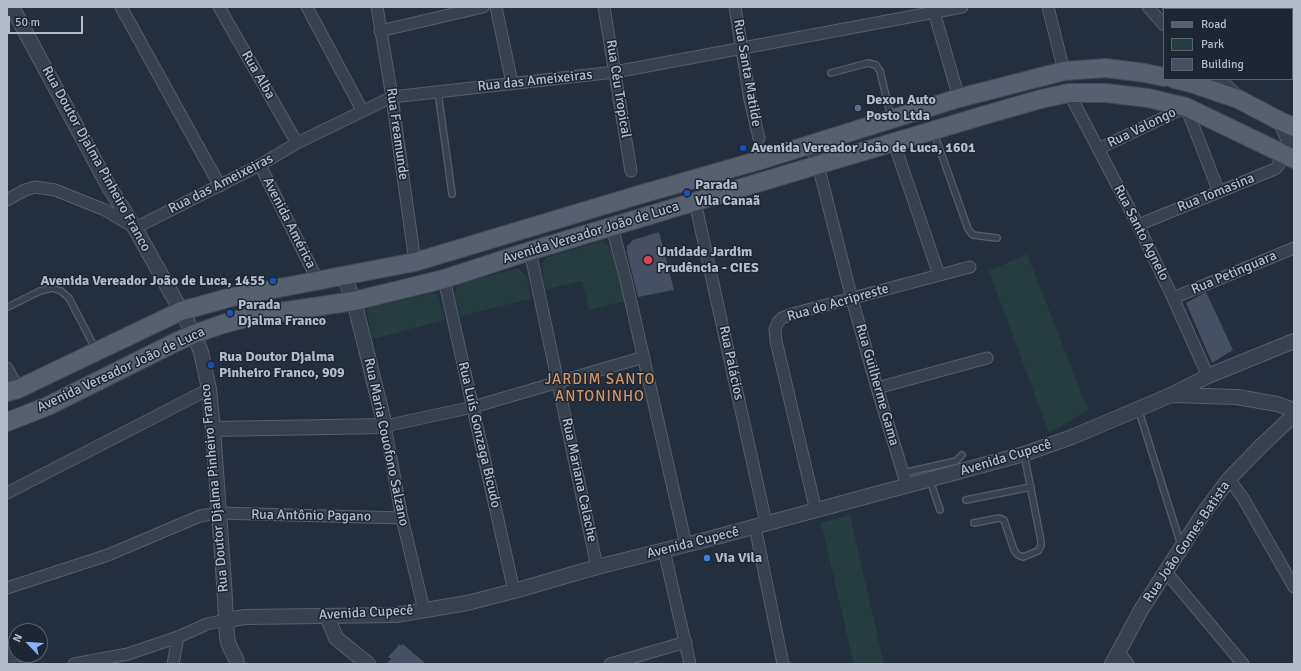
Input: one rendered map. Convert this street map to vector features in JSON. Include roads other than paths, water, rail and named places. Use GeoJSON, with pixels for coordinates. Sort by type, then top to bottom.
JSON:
{"type":"FeatureCollection","features":[{"type":"Feature","properties":{"kind":"main road","name":"Avenida Vereador João de Luca"},"geometry":{"type":"LineString","coordinates":[[13,390],[97,352],[181,311],[232,297],[415,262],[959,98],[1064,71],[1106,68],[1163,77]]}},
{"type":"Feature","properties":{"kind":"main road"},"geometry":{"type":"LineString","coordinates":[[1186,80],[1210,82],[1238,99],[1287,124]]}},
{"type":"Feature","properties":{"kind":"main road","name":"Avenida Vereador João de Luca"},"geometry":{"type":"LineString","coordinates":[[7,422],[48,406],[194,334],[224,324],[253,316],[354,300],[444,279],[530,251],[1041,98],[1069,93],[1106,93],[1148,98],[1191,109],[1285,151],[1294,159]]}},
{"type":"Feature","properties":{"kind":"street","name":"Rua Doutor Djalma Pinheiro Franco"},"geometry":{"type":"LineString","coordinates":[[12,7],[109,187],[135,228],[194,334],[201,352],[209,388],[213,429],[226,637],[228,645],[237,662]]}},
{"type":"Feature","properties":{"kind":"street"},"geometry":{"type":"LineString","coordinates":[[120,7],[220,186]]}},
{"type":"Feature","properties":{"kind":"street","name":"Rua Alba"},"geometry":{"type":"LineString","coordinates":[[219,7],[297,143]]}},
{"type":"Feature","properties":{"kind":"street"},"geometry":{"type":"LineString","coordinates":[[307,7],[362,110]]}},
{"type":"Feature","properties":{"kind":"street","name":"Rua Freamunde"},"geometry":{"type":"LineString","coordinates":[[377,7],[392,96],[415,262]]}},
{"type":"Feature","properties":{"kind":"street"},"geometry":{"type":"LineString","coordinates":[[380,31],[483,7]]}},
{"type":"Feature","properties":{"kind":"street"},"geometry":{"type":"LineString","coordinates":[[496,7],[512,83]]}},
{"type":"Feature","properties":{"kind":"street","name":"Rua Céu Tropical"},"geometry":{"type":"LineString","coordinates":[[604,7],[631,171]]}},
{"type":"Feature","properties":{"kind":"street","name":"Rua Santa Matilde"},"geometry":{"type":"LineString","coordinates":[[735,7],[750,100],[759,138]]}},
{"type":"Feature","properties":{"kind":"street","name":"Rua das Ameixeiras"},"geometry":{"type":"LineString","coordinates":[[135,228],[220,186],[297,143],[392,96],[615,72],[962,7]]}},
{"type":"Feature","properties":{"kind":"street"},"geometry":{"type":"LineString","coordinates":[[1048,7],[1064,71]]}},
{"type":"Feature","properties":{"kind":"street"},"geometry":{"type":"LineString","coordinates":[[1148,7],[1163,24]]}},
{"type":"Feature","properties":{"kind":"street"},"geometry":{"type":"LineString","coordinates":[[934,12],[959,98]]}},
{"type":"Feature","properties":{"kind":"street","name":"Rua Santo Agnelo"},"geometry":{"type":"LineString","coordinates":[[1069,93],[1138,225],[1208,376]]}},
{"type":"Feature","properties":{"kind":"street","name":"Rua Valongo"},"geometry":{"type":"LineString","coordinates":[[1098,149],[1191,109],[1192,122],[1196,129],[1219,192]]}},
{"type":"Feature","properties":{"kind":"street","name":"Rua Tomasina"},"geometry":{"type":"LineString","coordinates":[[1138,225],[1275,169],[1279,165],[1279,159],[1285,151],[1287,124]]}},
{"type":"Feature","properties":{"kind":"street"},"geometry":{"type":"LineString","coordinates":[[894,142],[939,275]]}},
{"type":"Feature","properties":{"kind":"street","name":"Rua Guilherme Gama"},"geometry":{"type":"LineString","coordinates":[[810,144],[818,165],[852,299],[877,388],[905,479]]}},
{"type":"Feature","properties":{"kind":"street","name":"Avenida América"},"geometry":{"type":"LineString","coordinates":[[260,165],[318,281]]}},
{"type":"Feature","properties":{"kind":"street"},"geometry":{"type":"LineString","coordinates":[[7,200],[25,190],[35,187],[55,190],[105,210],[135,228]]}},
{"type":"Feature","properties":{"kind":"street","name":"Rua Palácios"},"geometry":{"type":"LineString","coordinates":[[695,202],[761,525],[783,664]]}},
{"type":"Feature","properties":{"kind":"street"},"geometry":{"type":"LineString","coordinates":[[612,227],[626,280],[686,545]]}},
{"type":"Feature","properties":{"kind":"street","name":"Rua Petinguara"},"geometry":{"type":"LineString","coordinates":[[1173,298],[1294,248]]}},
{"type":"Feature","properties":{"kind":"street","name":"Rua Mariana Calache"},"geometry":{"type":"LineString","coordinates":[[530,251],[597,567]]}},
{"type":"Feature","properties":{"kind":"street","name":"Rua do Acripreste"},"geometry":{"type":"LineString","coordinates":[[816,511],[776,341],[775,329],[782,318],[970,267]]}},
{"type":"Feature","properties":{"kind":"street","name":"Rua Maria Couofono Salzano"},"geometry":{"type":"LineString","coordinates":[[343,276],[354,300],[385,426],[402,518],[424,610]]}},
{"type":"Feature","properties":{"kind":"street","name":"Rua Luís Gonzaga Bicudo"},"geometry":{"type":"LineString","coordinates":[[444,279],[514,591]]}},
{"type":"Feature","properties":{"kind":"street","name":"Avenida Cupecê"},"geometry":{"type":"LineString","coordinates":[[74,664],[128,654],[178,637],[206,624],[226,620],[245,617],[396,614],[467,603],[514,591],[597,567],[816,511],[905,479],[930,479],[1024,454],[1072,437],[1170,395],[1208,376],[1294,341]]}},
{"type":"Feature","properties":{"kind":"street"},"geometry":{"type":"LineString","coordinates":[[213,429],[385,426],[473,407],[644,358]]}},
{"type":"Feature","properties":{"kind":"street"},"geometry":{"type":"LineString","coordinates":[[877,388],[987,358]]}},
{"type":"Feature","properties":{"kind":"street"},"geometry":{"type":"LineString","coordinates":[[7,368],[13,390]]}},
{"type":"Feature","properties":{"kind":"street"},"geometry":{"type":"LineString","coordinates":[[7,493],[209,388]]}},
{"type":"Feature","properties":{"kind":"street"},"geometry":{"type":"LineString","coordinates":[[1170,395],[1237,397],[1277,404],[1294,410]]}},
{"type":"Feature","properties":{"kind":"street","name":"Rua João Gomes Batista"},"geometry":{"type":"LineString","coordinates":[[1115,658],[1141,610],[1205,511],[1229,479],[1260,446],[1294,415]]}},
{"type":"Feature","properties":{"kind":"street"},"geometry":{"type":"LineString","coordinates":[[1229,479],[1243,498],[1294,587]]}},
{"type":"Feature","properties":{"kind":"street","name":"Rua Antônio Pagano"},"geometry":{"type":"LineString","coordinates":[[7,588],[108,555],[200,516],[219,513],[402,518]]}},
{"type":"Feature","properties":{"kind":"street"},"geometry":{"type":"LineString","coordinates":[[664,550],[690,664]]}},
{"type":"Feature","properties":{"kind":"street"},"geometry":{"type":"LineString","coordinates":[[1166,572],[1244,664]]}},
{"type":"Feature","properties":{"kind":"street"},"geometry":{"type":"LineString","coordinates":[[327,616],[336,638],[368,664]]}},
{"type":"Feature","properties":{"kind":"street"},"geometry":{"type":"LineString","coordinates":[[173,664],[178,637]]}},
{"type":"Feature","properties":{"kind":"street"},"geometry":{"type":"LineString","coordinates":[[610,664],[686,642]]}},
{"type":"Feature","properties":{"kind":"street"},"geometry":{"type":"LineString","coordinates":[[7,652],[15,664]]}},
{"type":"Feature","properties":{"kind":"street"},"geometry":{"type":"LineString","coordinates":[[1115,658],[1128,664]]}},
{"type":"Feature","properties":{"kind":"lane"},"geometry":{"type":"LineString","coordinates":[[831,74],[868,63],[876,65],[880,71],[892,119]]}},
{"type":"Feature","properties":{"kind":"lane"},"geometry":{"type":"LineString","coordinates":[[438,92],[452,194]]}},
{"type":"Feature","properties":{"kind":"lane"},"geometry":{"type":"LineString","coordinates":[[934,131],[968,229],[973,235],[997,238]]}},
{"type":"Feature","properties":{"kind":"lane"},"geometry":{"type":"LineString","coordinates":[[8,307],[40,291],[52,288],[61,290],[69,298],[97,352]]}},
{"type":"Feature","properties":{"kind":"lane"},"geometry":{"type":"LineString","coordinates":[[1138,408],[1182,547]]}},
{"type":"Feature","properties":{"kind":"lane"},"geometry":{"type":"LineString","coordinates":[[974,523],[999,518],[1004,520],[1014,550],[1018,555],[1023,557],[1038,550],[1041,546],[1024,454]]}},
{"type":"Feature","properties":{"kind":"lane"},"geometry":{"type":"LineString","coordinates":[[905,479],[956,461],[962,455]]}},
{"type":"Feature","properties":{"kind":"lane"},"geometry":{"type":"LineString","coordinates":[[930,479],[940,510]]}},
{"type":"Feature","properties":{"kind":"lane"},"geometry":{"type":"LineString","coordinates":[[966,500],[1030,486]]}},
{"type":"Feature","properties":{"kind":"place","name":"Dexon Auto Posto Ltda"},"geometry":{"type":"Point","coordinates":[858,108]}},
{"type":"Feature","properties":{"kind":"place","name":"Avenida Vereador João de Luca, 1601"},"geometry":{"type":"Point","coordinates":[743,148]}},
{"type":"Feature","properties":{"kind":"place","name":"Parada Vila Canaã"},"geometry":{"type":"Point","coordinates":[687,193]}},
{"type":"Feature","properties":{"kind":"place","name":"Unidade Jardim Prudência - CIES"},"geometry":{"type":"Point","coordinates":[648,260]}},
{"type":"Feature","properties":{"kind":"place","name":"Avenida Vereador João de Luca, 1455"},"geometry":{"type":"Point","coordinates":[273,281]}},
{"type":"Feature","properties":{"kind":"place","name":"Parada Djalma Franco"},"geometry":{"type":"Point","coordinates":[230,313]}},
{"type":"Feature","properties":{"kind":"place","name":"Rua Doutor Djalma Pinheiro Franco, 909"},"geometry":{"type":"Point","coordinates":[211,365]}},
{"type":"Feature","properties":{"kind":"place","name":"Via Vila"},"geometry":{"type":"Point","coordinates":[707,558]}},
{"type":"Feature","properties":{"kind":"district","name":"JARDIM SANTO ANTONINHO"},"geometry":{"type":"Point","coordinates":[600,388]}}]}
